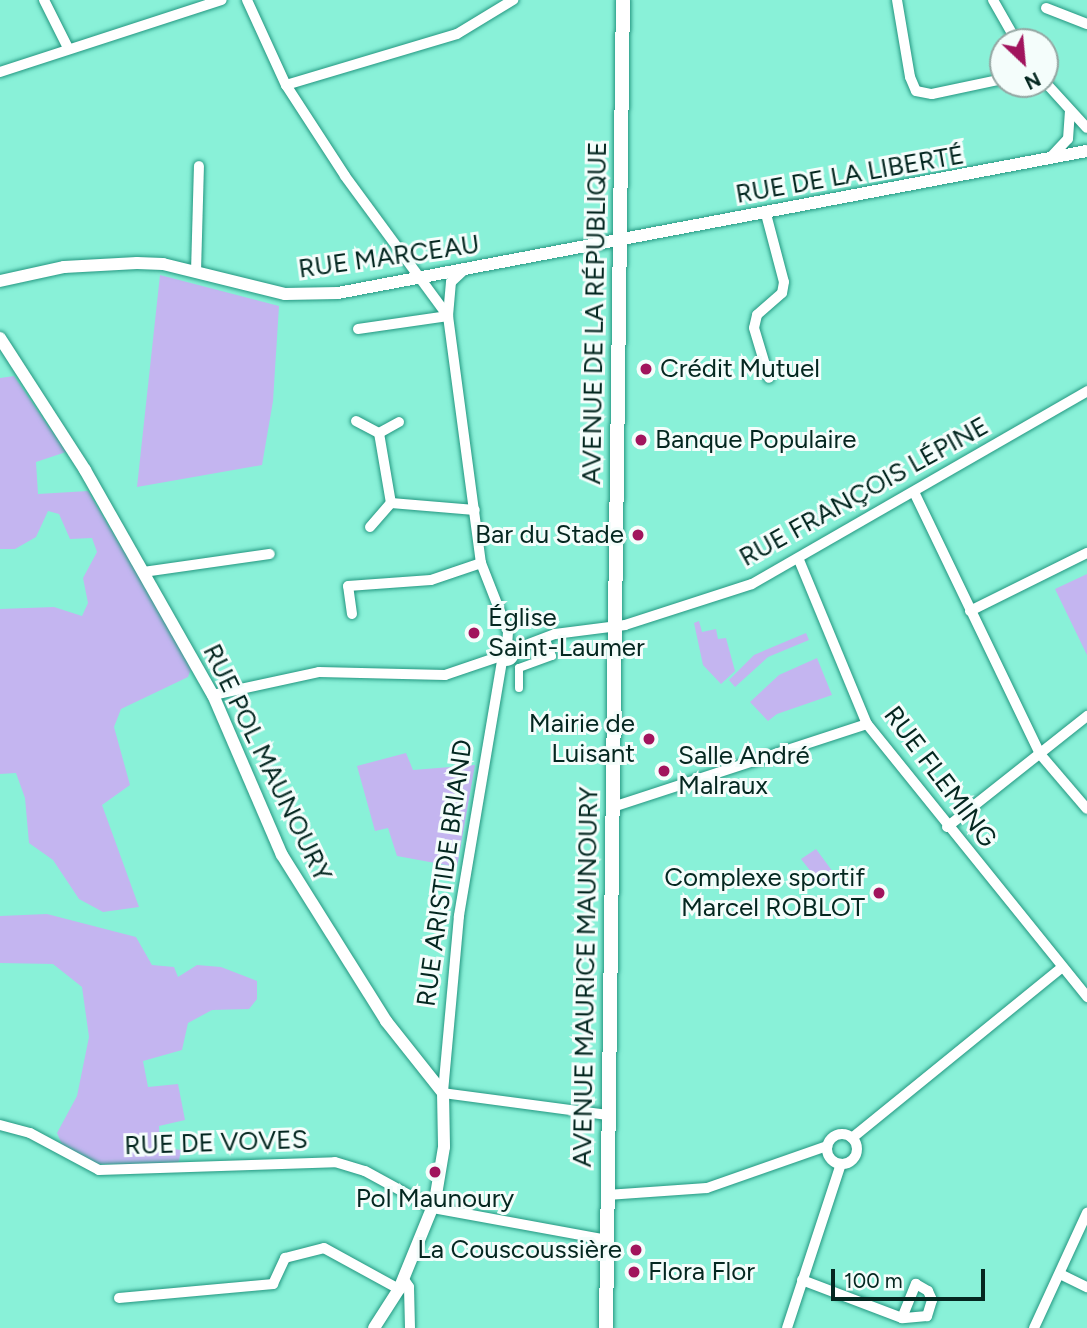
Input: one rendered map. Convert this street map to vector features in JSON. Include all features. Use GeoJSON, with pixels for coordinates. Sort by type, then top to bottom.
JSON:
{"type":"FeatureCollection","features":[{"type":"Feature","properties":{"kind":"main road","name":"AVENUE DE LA RÉPUBLIQUE"},"geometry":{"type":"LineString","coordinates":[[615,627],[624,0]]}},
{"type":"Feature","properties":{"kind":"main road","name":"AVENUE MAURICE MAUNOURY"},"geometry":{"type":"LineString","coordinates":[[606,1328],[615,627]]}},
{"type":"Feature","properties":{"kind":"street"},"geometry":{"type":"LineString","coordinates":[[44,0],[68,48]]}},
{"type":"Feature","properties":{"kind":"street"},"geometry":{"type":"LineString","coordinates":[[0,72],[222,0]]}},
{"type":"Feature","properties":{"kind":"street"},"geometry":{"type":"LineString","coordinates":[[247,0],[286,85],[420,279],[433,290],[448,316]]}},
{"type":"Feature","properties":{"kind":"street"},"geometry":{"type":"LineString","coordinates":[[286,85],[457,34],[513,0]]}},
{"type":"Feature","properties":{"kind":"street"},"geometry":{"type":"LineString","coordinates":[[897,0],[910,77],[916,91],[932,94],[989,82]]}},
{"type":"Feature","properties":{"kind":"street"},"geometry":{"type":"LineString","coordinates":[[993,0],[1009,28]]}},
{"type":"Feature","properties":{"kind":"street"},"geometry":{"type":"LineString","coordinates":[[1046,8],[1087,24]]}},
{"type":"Feature","properties":{"kind":"street"},"geometry":{"type":"LineString","coordinates":[[1058,98],[1087,128]]}},
{"type":"Feature","properties":{"kind":"street"},"geometry":{"type":"LineString","coordinates":[[1047,160],[1068,139],[1070,113]]}},
{"type":"Feature","properties":{"kind":"street","name":"RUE DE LA LIBERTÉ"},"geometry":{"type":"LineString","coordinates":[[620,239],[766,214],[1087,151]]}},
{"type":"Feature","properties":{"kind":"street"},"geometry":{"type":"LineString","coordinates":[[196,272],[200,166]]}},
{"type":"Feature","properties":{"kind":"street"},"geometry":{"type":"LineString","coordinates":[[766,214],[784,282],[782,293],[757,315],[754,328],[769,378]]}},
{"type":"Feature","properties":{"kind":"street","name":"RUE MARCEAU"},"geometry":{"type":"LineString","coordinates":[[0,281],[64,267],[138,263],[196,272],[255,288],[308,296],[420,279],[620,239]]}},
{"type":"Feature","properties":{"kind":"street"},"geometry":{"type":"LineString","coordinates":[[213,695],[319,672],[445,675],[500,659],[498,649],[510,648],[508,632],[481,563],[448,316],[451,282],[464,270]]}},
{"type":"Feature","properties":{"kind":"street"},"geometry":{"type":"LineString","coordinates":[[358,329],[448,316]]}},
{"type":"Feature","properties":{"kind":"street","name":"RUE POL MAUNOURY"},"geometry":{"type":"LineString","coordinates":[[0,338],[143,572],[213,695],[282,855],[386,1021],[443,1093]]}},
{"type":"Feature","properties":{"kind":"street","name":"RUE FRANÇOIS LÉPINE"},"geometry":{"type":"LineString","coordinates":[[510,648],[545,637],[615,627],[698,604],[775,571],[1087,391]]}},
{"type":"Feature","properties":{"kind":"street"},"geometry":{"type":"LineString","coordinates":[[356,421],[379,433]]}},
{"type":"Feature","properties":{"kind":"street"},"geometry":{"type":"LineString","coordinates":[[379,433],[399,422]]}},
{"type":"Feature","properties":{"kind":"street"},"geometry":{"type":"LineString","coordinates":[[379,433],[391,503]]}},
{"type":"Feature","properties":{"kind":"street"},"geometry":{"type":"LineString","coordinates":[[915,492],[1040,754],[1087,808]]}},
{"type":"Feature","properties":{"kind":"street"},"geometry":{"type":"LineString","coordinates":[[391,503],[475,510]]}},
{"type":"Feature","properties":{"kind":"street"},"geometry":{"type":"LineString","coordinates":[[370,527],[391,503]]}},
{"type":"Feature","properties":{"kind":"street"},"geometry":{"type":"LineString","coordinates":[[970,611],[1087,553]]}},
{"type":"Feature","properties":{"kind":"street"},"geometry":{"type":"LineString","coordinates":[[143,572],[270,554]]}},
{"type":"Feature","properties":{"kind":"street","name":"RUE FLEMING"},"geometry":{"type":"LineString","coordinates":[[799,559],[867,724],[947,827],[1087,997]]}},
{"type":"Feature","properties":{"kind":"street"},"geometry":{"type":"LineString","coordinates":[[352,614],[348,586],[431,580],[481,563]]}},
{"type":"Feature","properties":{"kind":"street"},"geometry":{"type":"LineString","coordinates":[[519,688],[519,668],[552,658],[545,637]]}},
{"type":"Feature","properties":{"kind":"street","name":"RUE ARISTIDE BRIAND"},"geometry":{"type":"LineString","coordinates":[[443,1093],[457,929],[500,659]]}},
{"type":"Feature","properties":{"kind":"street"},"geometry":{"type":"LineString","coordinates":[[947,827],[1087,716]]}},
{"type":"Feature","properties":{"kind":"street"},"geometry":{"type":"LineString","coordinates":[[612,807],[867,724]]}},
{"type":"Feature","properties":{"kind":"street"},"geometry":{"type":"LineString","coordinates":[[852,1138],[1061,968]]}},
{"type":"Feature","properties":{"kind":"street"},"geometry":{"type":"LineString","coordinates":[[374,1328],[401,1283],[433,1208],[444,1147],[443,1093],[607,1115]]}},
{"type":"Feature","properties":{"kind":"street","name":"RUE DE VOVES"},"geometry":{"type":"LineString","coordinates":[[0,1125],[30,1133],[99,1170],[335,1162],[365,1171],[433,1208],[607,1240]]}},
{"type":"Feature","properties":{"kind":"street"},"geometry":{"type":"LineString","coordinates":[[607,1195],[707,1188],[827,1146],[837,1135],[852,1138]]}},
{"type":"Feature","properties":{"kind":"street"},"geometry":{"type":"LineString","coordinates":[[787,1328],[841,1164],[856,1155],[852,1138]]}},
{"type":"Feature","properties":{"kind":"street"},"geometry":{"type":"LineString","coordinates":[[827,1146],[831,1160],[841,1164]]}},
{"type":"Feature","properties":{"kind":"street"},"geometry":{"type":"LineString","coordinates":[[1034,1328],[1087,1213]]}},
{"type":"Feature","properties":{"kind":"street"},"geometry":{"type":"LineString","coordinates":[[119,1298],[273,1284],[285,1258],[324,1248],[409,1287],[410,1328]]}},
{"type":"Feature","properties":{"kind":"street"},"geometry":{"type":"LineString","coordinates":[[1060,1275],[1087,1287]]}},
{"type":"Feature","properties":{"kind":"street"},"geometry":{"type":"LineString","coordinates":[[802,1280],[902,1318]]}},
{"type":"Feature","properties":{"kind":"shaded area"},"geometry":{"type":"Polygon","coordinates":[[[160,275],[279,306],[273,401],[262,465],[137,487],[160,275]]]}},
{"type":"Feature","properties":{"kind":"shaded area"},"geometry":{"type":"Polygon","coordinates":[[[14,376],[66,452],[36,462],[38,494],[88,491],[192,666],[188,677],[121,709],[114,727],[130,785],[102,805],[139,907],[103,912],[79,899],[53,860],[29,843],[25,798],[16,773],[0,774],[0,609],[54,607],[82,616],[88,603],[83,578],[97,552],[92,538],[70,539],[59,514],[48,511],[36,537],[15,549],[0,549],[0,378],[14,376]]]}},
{"type":"Feature","properties":{"kind":"shaded area"},"geometry":{"type":"Polygon","coordinates":[[[1087,574],[1087,655],[1055,589],[1087,574]]]}},
{"type":"Feature","properties":{"kind":"shaded area"},"geometry":{"type":"Polygon","coordinates":[[[699,621],[702,632],[716,629],[718,639],[726,638],[735,671],[721,684],[703,665],[694,623],[699,621]]]}},
{"type":"Feature","properties":{"kind":"shaded area"},"geometry":{"type":"Polygon","coordinates":[[[806,633],[809,640],[768,657],[735,687],[729,680],[754,655],[806,633]]]}},
{"type":"Feature","properties":{"kind":"shaded area"},"geometry":{"type":"Polygon","coordinates":[[[817,658],[832,695],[777,714],[768,721],[750,702],[779,675],[817,658]]]}},
{"type":"Feature","properties":{"kind":"shaded area"},"geometry":{"type":"Polygon","coordinates":[[[406,753],[413,770],[475,765],[457,867],[397,856],[388,828],[375,831],[357,766],[406,753]]]}},
{"type":"Feature","properties":{"kind":"shaded area"},"geometry":{"type":"Polygon","coordinates":[[[816,849],[836,876],[823,887],[801,859],[816,849]]]}},
{"type":"Feature","properties":{"kind":"shaded area"},"geometry":{"type":"Polygon","coordinates":[[[47,914],[136,937],[152,965],[174,967],[178,977],[197,965],[221,967],[257,981],[257,999],[249,1009],[212,1010],[188,1023],[182,1050],[143,1061],[148,1087],[178,1084],[185,1120],[159,1126],[160,1147],[181,1150],[178,1165],[96,1164],[63,1147],[57,1133],[77,1096],[89,1037],[82,987],[53,964],[0,963],[0,916],[47,914]]]}},
{"type":"Feature","properties":{"kind":"place","name":"Crédit Mutuel"},"geometry":{"type":"Point","coordinates":[646,369]}},
{"type":"Feature","properties":{"kind":"place","name":"Banque Populaire"},"geometry":{"type":"Point","coordinates":[641,440]}},
{"type":"Feature","properties":{"kind":"place","name":"Bar du Stade"},"geometry":{"type":"Point","coordinates":[638,535]}},
{"type":"Feature","properties":{"kind":"place","name":"Église Saint-Laumer"},"geometry":{"type":"Point","coordinates":[474,633]}},
{"type":"Feature","properties":{"kind":"place","name":"Mairie de Luisant"},"geometry":{"type":"Point","coordinates":[649,739]}},
{"type":"Feature","properties":{"kind":"place","name":"Salle André Malraux"},"geometry":{"type":"Point","coordinates":[664,771]}},
{"type":"Feature","properties":{"kind":"place","name":"Complexe sportif Marcel ROBLOT"},"geometry":{"type":"Point","coordinates":[879,893]}},
{"type":"Feature","properties":{"kind":"place","name":"Pol Maunoury"},"geometry":{"type":"Point","coordinates":[435,1172]}},
{"type":"Feature","properties":{"kind":"place","name":"La Couscoussière"},"geometry":{"type":"Point","coordinates":[636,1250]}},
{"type":"Feature","properties":{"kind":"place","name":"Flora Flor"},"geometry":{"type":"Point","coordinates":[634,1272]}}]}
